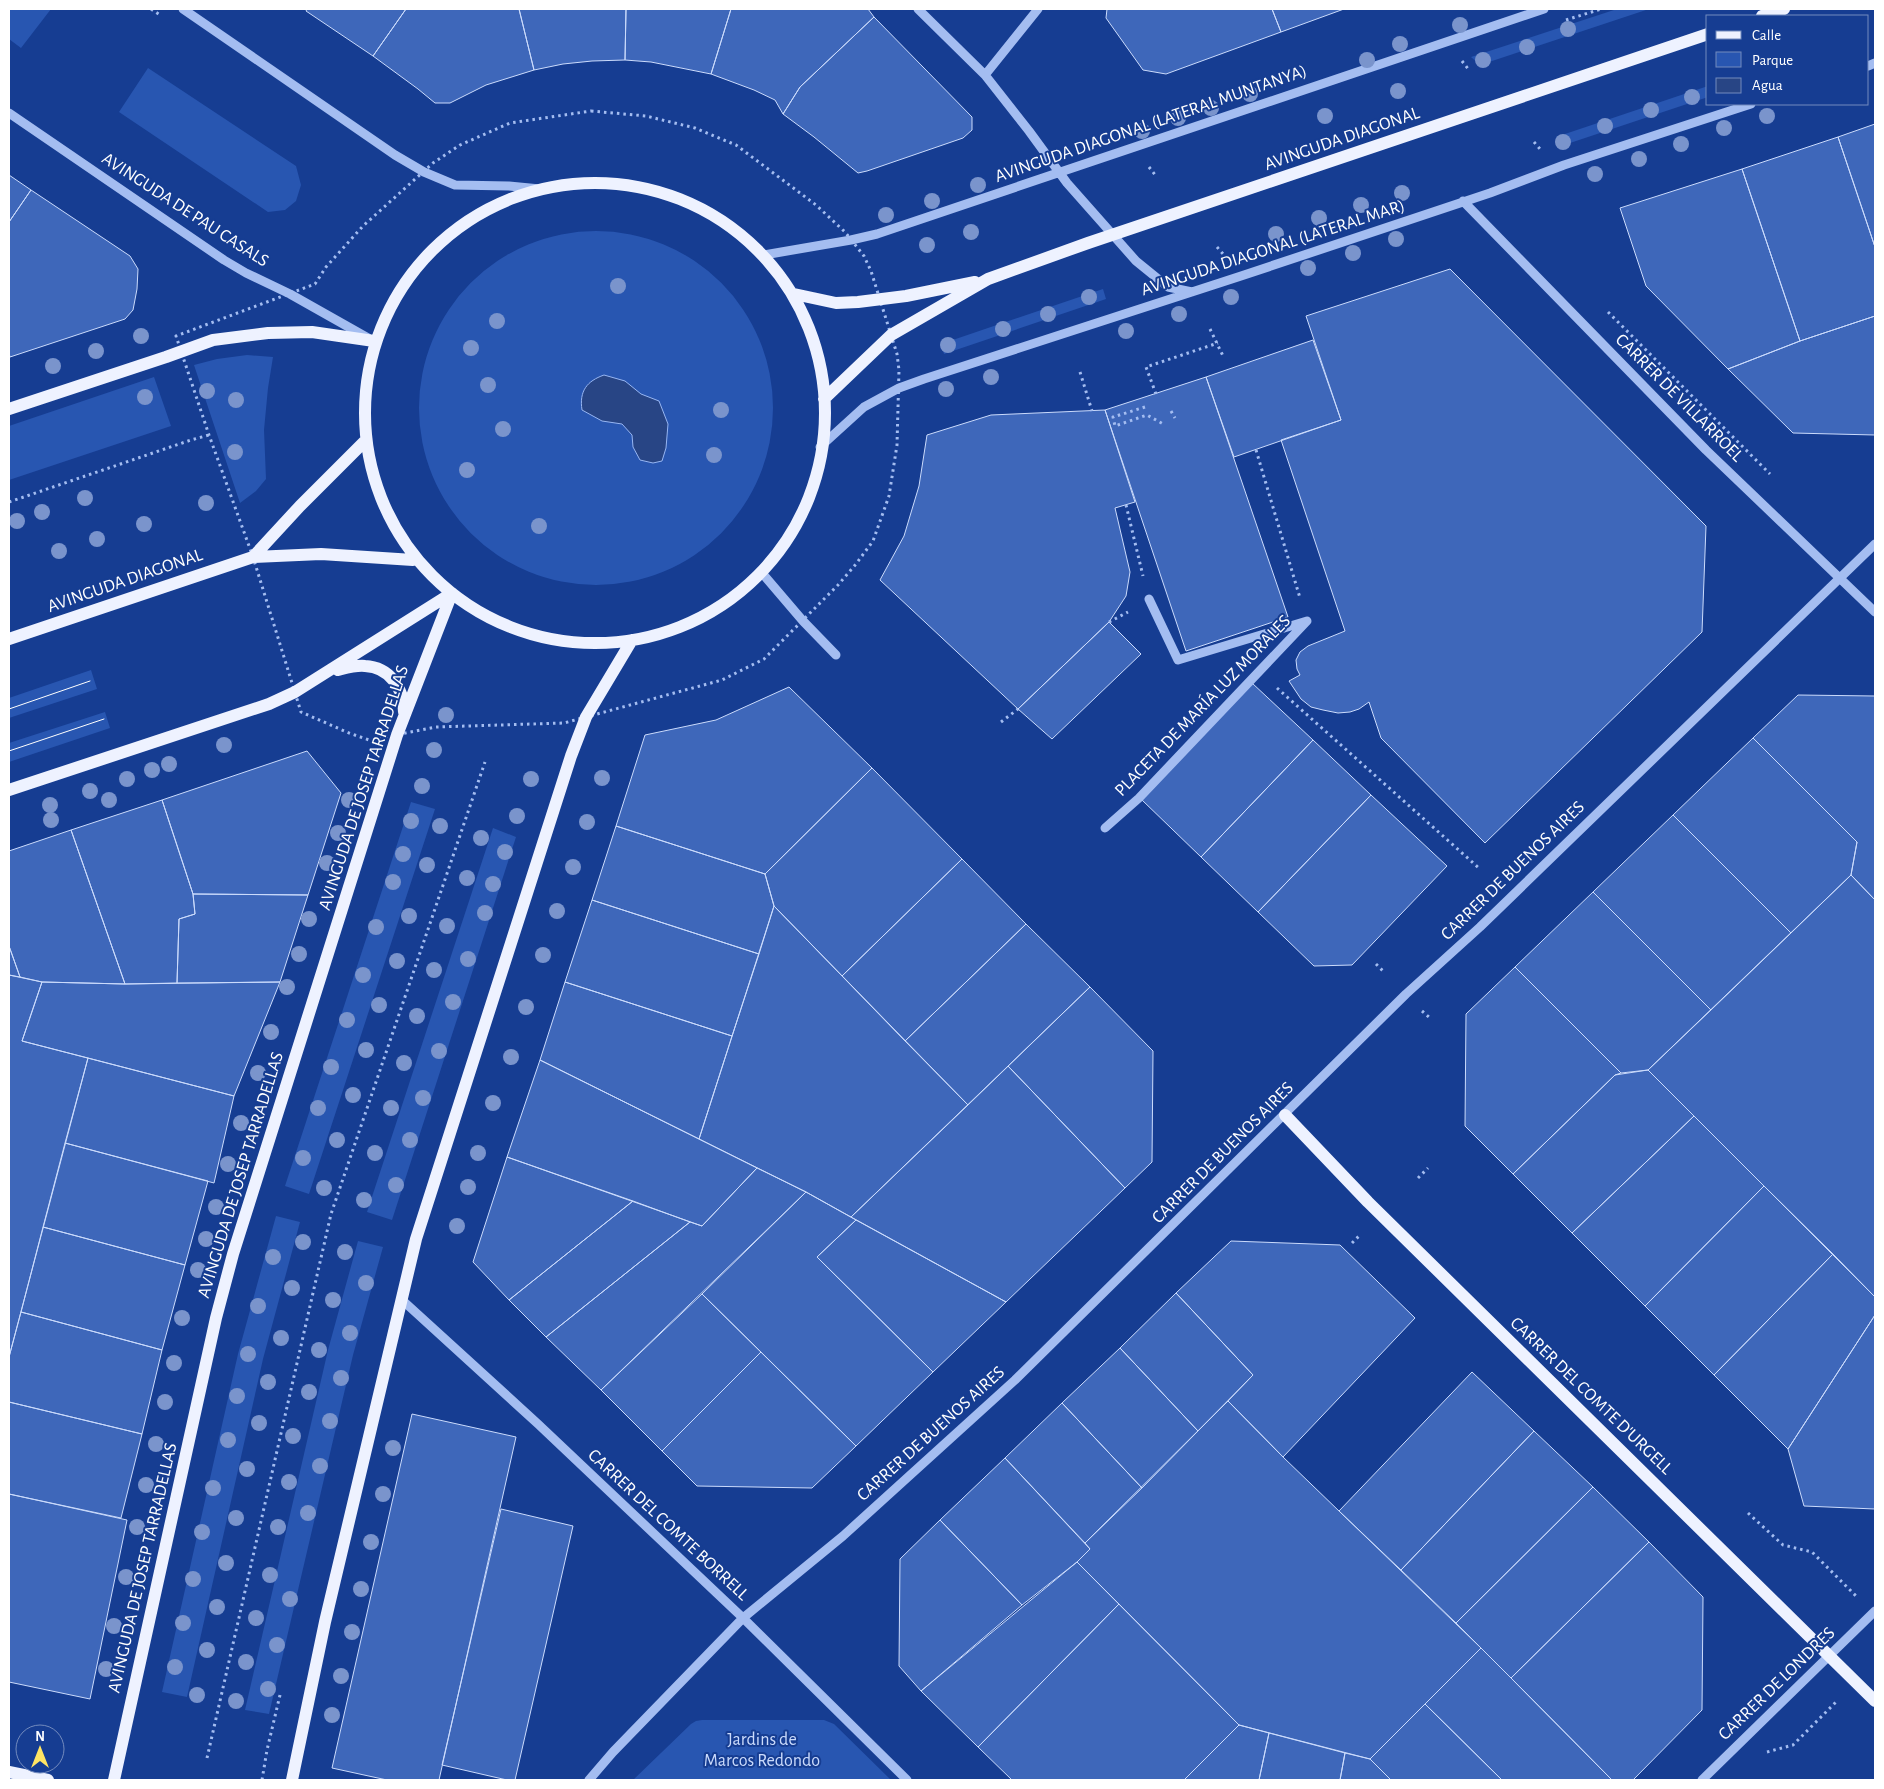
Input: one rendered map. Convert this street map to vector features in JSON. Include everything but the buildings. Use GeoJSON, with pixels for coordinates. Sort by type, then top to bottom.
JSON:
{"type":"FeatureCollection","features":[{"type":"Feature","properties":{"kind":"main road"},"geometry":{"type":"LineString","coordinates":[[1765,15],[1784,9]]}},
{"type":"Feature","properties":{"kind":"main road","name":"AVINGUDA DIAGONAL"},"geometry":{"type":"LineString","coordinates":[[794,294],[836,303],[858,302],[906,296],[988,279],[1112,234],[1706,35]]}},
{"type":"Feature","properties":{"kind":"main road"},"geometry":{"type":"LineString","coordinates":[[618,183],[672,195],[722,220],[764,255],[794,294],[807,319],[814,340],[824,398],[820,447],[799,523],[782,550],[762,573],[739,594],[712,613],[685,626],[632,640],[588,642],[514,629],[452,593],[413,560],[380,500],[364,442],[364,410],[374,341],[386,316],[411,274],[441,241],[478,214],[518,196],[540,189],[618,183]]}},
{"type":"Feature","properties":{"kind":"main road","name":"AVINGUDA DIAGONAL"},"geometry":{"type":"LineString","coordinates":[[824,398],[891,335],[988,279]]}},
{"type":"Feature","properties":{"kind":"main road"},"geometry":{"type":"LineString","coordinates":[[9,409],[213,340],[268,333],[312,332],[374,341]]}},
{"type":"Feature","properties":{"kind":"main road","name":"AVINGUDA DIAGONAL"},"geometry":{"type":"LineString","coordinates":[[254,557],[364,442]]}},
{"type":"Feature","properties":{"kind":"main road","name":"AVINGUDA DIAGONAL"},"geometry":{"type":"LineString","coordinates":[[9,639],[254,557],[321,554],[413,560]]}},
{"type":"Feature","properties":{"kind":"main road"},"geometry":{"type":"LineString","coordinates":[[9,790],[269,704],[295,692],[452,593]]}},
{"type":"Feature","properties":{"kind":"main road","name":"AVINGUDA DE JOSEP TARRADELLAS"},"geometry":{"type":"LineString","coordinates":[[114,1780],[216,1318],[229,1270],[402,722],[452,593]]}},
{"type":"Feature","properties":{"kind":"main road"},"geometry":{"type":"LineString","coordinates":[[292,1780],[325,1622],[416,1239],[586,717],[632,640]]}},
{"type":"Feature","properties":{"kind":"main road"},"geometry":{"type":"LineString","coordinates":[[323,675],[350,667],[364,666],[382,671],[398,685],[404,704],[402,722]]}},
{"type":"Feature","properties":{"kind":"main road","name":"CARRER DEL COMTE D'URGELL"},"geometry":{"type":"LineString","coordinates":[[1285,1114],[1368,1202],[1875,1701]]}},
{"type":"Feature","properties":{"kind":"main road"},"geometry":{"type":"LineString","coordinates":[[9,1772],[48,1780]]}},
{"type":"Feature","properties":{"kind":"street"},"geometry":{"type":"LineString","coordinates":[[183,9],[395,155],[424,172],[455,185],[540,189]]}},
{"type":"Feature","properties":{"kind":"street"},"geometry":{"type":"LineString","coordinates":[[918,9],[985,75],[1059,173],[1136,261],[1153,277],[1168,287],[1192,292]]}},
{"type":"Feature","properties":{"kind":"street"},"geometry":{"type":"LineString","coordinates":[[985,75],[1038,9]]}},
{"type":"Feature","properties":{"kind":"street","name":"AVINGUDA DIAGONAL (LATERAL MUNTANYA)"},"geometry":{"type":"LineString","coordinates":[[764,255],[877,234],[1544,9]]}},
{"type":"Feature","properties":{"kind":"street","name":"AVINGUDA DIAGONAL (LATERAL MAR)"},"geometry":{"type":"LineString","coordinates":[[820,447],[864,407],[899,388],[1192,292],[1564,165],[1748,105]]}},
{"type":"Feature","properties":{"kind":"street","name":"AVINGUDA DE PAU CASALS"},"geometry":{"type":"LineString","coordinates":[[9,113],[224,260],[374,341]]}},
{"type":"Feature","properties":{"kind":"street","name":"CARRER DE VILLARROEL"},"geometry":{"type":"LineString","coordinates":[[1463,201],[1706,450],[1875,612]]}},
{"type":"Feature","properties":{"kind":"street","name":"CARRER DE BUENOS AIRES"},"geometry":{"type":"LineString","coordinates":[[589,1780],[613,1752],[743,1618],[843,1536],[1015,1380],[1406,994],[1480,927],[1875,544]]}},
{"type":"Feature","properties":{"kind":"street"},"geometry":{"type":"LineString","coordinates":[[762,573],[836,656]]}},
{"type":"Feature","properties":{"kind":"street","name":"PLACETA DE MARÍA LUZ MORALES"},"geometry":{"type":"LineString","coordinates":[[1149,599],[1178,660],[1306,621]]}},
{"type":"Feature","properties":{"kind":"street","name":"PLACETA DE MARÍA LUZ MORALES"},"geometry":{"type":"LineString","coordinates":[[1106,828],[1139,798],[1306,621]]}},
{"type":"Feature","properties":{"kind":"street","name":"CARRER DEL COMTE BORRELL"},"geometry":{"type":"LineString","coordinates":[[401,1298],[538,1424],[743,1618],[907,1780]]}},
{"type":"Feature","properties":{"kind":"street","name":"CARRER DE LONDRES"},"geometry":{"type":"LineString","coordinates":[[1702,1780],[1874,1612]]}},
{"type":"Feature","properties":{"kind":"path"},"geometry":{"type":"LineString","coordinates":[[1462,60],[1470,70]]}},
{"type":"Feature","properties":{"kind":"path"},"geometry":{"type":"LineString","coordinates":[[433,163],[460,145],[510,124],[591,111],[646,116],[696,128],[736,145],[816,205]]}},
{"type":"Feature","properties":{"kind":"path"},"geometry":{"type":"LineString","coordinates":[[303,289],[316,284],[326,267],[341,249],[363,226],[411,184]]}},
{"type":"Feature","properties":{"kind":"path","name":"CARRER DE VILLARROEL"},"geometry":{"type":"LineString","coordinates":[[1607,310],[1770,475]]}},
{"type":"Feature","properties":{"kind":"path"},"geometry":{"type":"LineString","coordinates":[[1210,329],[1224,358]]}},
{"type":"Feature","properties":{"kind":"path"},"geometry":{"type":"LineString","coordinates":[[1156,394],[1146,367],[1218,343]]}},
{"type":"Feature","properties":{"kind":"path"},"geometry":{"type":"LineString","coordinates":[[185,367],[220,462],[233,504]]}},
{"type":"Feature","properties":{"kind":"path"},"geometry":{"type":"LineString","coordinates":[[1080,372],[1092,411]]}},
{"type":"Feature","properties":{"kind":"path"},"geometry":{"type":"LineString","coordinates":[[838,585],[872,541],[889,496],[897,445],[899,400]]}},
{"type":"Feature","properties":{"kind":"path"},"geometry":{"type":"LineString","coordinates":[[1145,407],[1113,417],[1115,426],[1147,415],[1165,425]]}},
{"type":"Feature","properties":{"kind":"path"},"geometry":{"type":"LineString","coordinates":[[1171,411],[1176,418]]}},
{"type":"Feature","properties":{"kind":"path"},"geometry":{"type":"LineString","coordinates":[[9,502],[209,435]]}},
{"type":"Feature","properties":{"kind":"path"},"geometry":{"type":"LineString","coordinates":[[1256,450],[1306,621]]}},
{"type":"Feature","properties":{"kind":"path"},"geometry":{"type":"LineString","coordinates":[[1109,622],[1149,599],[1126,504]]}},
{"type":"Feature","properties":{"kind":"path"},"geometry":{"type":"LineString","coordinates":[[271,611],[288,670]]}},
{"type":"Feature","properties":{"kind":"path"},"geometry":{"type":"LineString","coordinates":[[624,706],[722,680],[764,659],[802,620]]}},
{"type":"Feature","properties":{"kind":"path"},"geometry":{"type":"LineString","coordinates":[[1258,671],[1480,869]]}},
{"type":"Feature","properties":{"kind":"path"},"geometry":{"type":"LineString","coordinates":[[1001,722],[1018,709]]}},
{"type":"Feature","properties":{"kind":"path"},"geometry":{"type":"LineString","coordinates":[[301,712],[349,734],[369,740]]}},
{"type":"Feature","properties":{"kind":"path"},"geometry":{"type":"LineString","coordinates":[[436,727],[555,724]]}},
{"type":"Feature","properties":{"kind":"path"},"geometry":{"type":"LineString","coordinates":[[420,739],[422,730]]}},
{"type":"Feature","properties":{"kind":"path"},"geometry":{"type":"LineString","coordinates":[[206,1758],[331,1214],[484,762]]}},
{"type":"Feature","properties":{"kind":"path"},"geometry":{"type":"LineString","coordinates":[[1376,964],[1385,973]]}},
{"type":"Feature","properties":{"kind":"path"},"geometry":{"type":"LineString","coordinates":[[1422,1010],[1430,1018]]}},
{"type":"Feature","properties":{"kind":"path"},"geometry":{"type":"LineString","coordinates":[[1418,1178],[1428,1168]]}},
{"type":"Feature","properties":{"kind":"path"},"geometry":{"type":"LineString","coordinates":[[1352,1243],[1360,1235]]}},
{"type":"Feature","properties":{"kind":"path"},"geometry":{"type":"LineString","coordinates":[[1748,1513],[1783,1545],[1812,1552],[1874,1612]]}},
{"type":"Feature","properties":{"kind":"path"},"geometry":{"type":"LineString","coordinates":[[1767,1752],[1793,1745],[1802,1736]]}},
{"type":"Feature","properties":{"kind":"path"},"geometry":{"type":"LineString","coordinates":[[262,1780],[267,1750]]}},
{"type":"Feature","properties":{"kind":"green space"},"geometry":{"type":"Polygon","coordinates":[[[9,9],[51,9],[21,48],[9,39],[9,9]]]}},
{"type":"Feature","properties":{"kind":"green space"},"geometry":{"type":"Polygon","coordinates":[[[1617,9],[1649,9],[1480,65],[1471,57],[1617,9]]]}},
{"type":"Feature","properties":{"kind":"green space"},"geometry":{"type":"Polygon","coordinates":[[[148,68],[296,166],[301,185],[296,201],[285,210],[268,212],[119,112],[148,68]]]}},
{"type":"Feature","properties":{"kind":"green space"},"geometry":{"type":"Polygon","coordinates":[[[1706,87],[1706,98],[1558,147],[1556,137],[1706,87]]]}},
{"type":"Feature","properties":{"kind":"green space"},"geometry":{"type":"Polygon","coordinates":[[[596,231],[630,235],[664,245],[694,261],[721,283],[743,310],[759,340],[769,374],[773,408],[769,442],[759,476],[743,506],[721,533],[694,555],[664,571],[630,581],[596,585],[562,581],[528,571],[498,555],[471,533],[449,506],[433,476],[423,442],[419,408],[423,374],[433,340],[449,310],[471,283],[498,261],[528,245],[562,235],[596,231]]]}},
{"type":"Feature","properties":{"kind":"green space"},"geometry":{"type":"Polygon","coordinates":[[[1103,289],[1106,299],[944,354],[941,344],[1103,289]]]}},
{"type":"Feature","properties":{"kind":"green space"},"geometry":{"type":"Polygon","coordinates":[[[247,355],[273,357],[264,430],[266,479],[256,491],[240,503],[194,365],[217,359],[247,355]]]}},
{"type":"Feature","properties":{"kind":"green space"},"geometry":{"type":"Polygon","coordinates":[[[154,377],[171,426],[9,480],[9,426],[154,377]]]}},
{"type":"Feature","properties":{"kind":"green space"},"geometry":{"type":"Polygon","coordinates":[[[91,670],[97,689],[9,718],[9,698],[91,670]]]}},
{"type":"Feature","properties":{"kind":"green space"},"geometry":{"type":"Polygon","coordinates":[[[105,712],[110,728],[9,762],[9,743],[105,712]]]}},
{"type":"Feature","properties":{"kind":"green space"},"geometry":{"type":"Polygon","coordinates":[[[411,802],[435,809],[309,1194],[285,1186],[411,802]]]}},
{"type":"Feature","properties":{"kind":"green space"},"geometry":{"type":"Polygon","coordinates":[[[493,828],[516,837],[392,1220],[367,1212],[493,828]]]}},
{"type":"Feature","properties":{"kind":"green space"},"geometry":{"type":"Polygon","coordinates":[[[276,1216],[300,1222],[263,1359],[187,1697],[162,1692],[238,1354],[276,1216]]]}},
{"type":"Feature","properties":{"kind":"green space"},"geometry":{"type":"Polygon","coordinates":[[[358,1241],[383,1247],[353,1355],[269,1714],[245,1710],[328,1350],[358,1241]]]}},
{"type":"Feature","properties":{"kind":"green space","name":"Jardins de Marcos Redondo"},"geometry":{"type":"Polygon","coordinates":[[[702,1720],[824,1720],[834,1724],[891,1780],[633,1780],[691,1724],[702,1720]]]}},
{"type":"Feature","properties":{"kind":"water"},"geometry":{"type":"Polygon","coordinates":[[[604,375],[625,381],[641,394],[659,401],[668,424],[666,448],[662,461],[653,463],[640,460],[633,447],[632,435],[622,424],[602,421],[582,410],[583,392],[593,380],[604,375]]]}},
{"type":"Feature","properties":{"kind":"tram line"},"geometry":{"type":"LineString","coordinates":[[9,709],[90,681]]}},
{"type":"Feature","properties":{"kind":"tram line"},"geometry":{"type":"LineString","coordinates":[[9,751],[104,719]]}}]}
